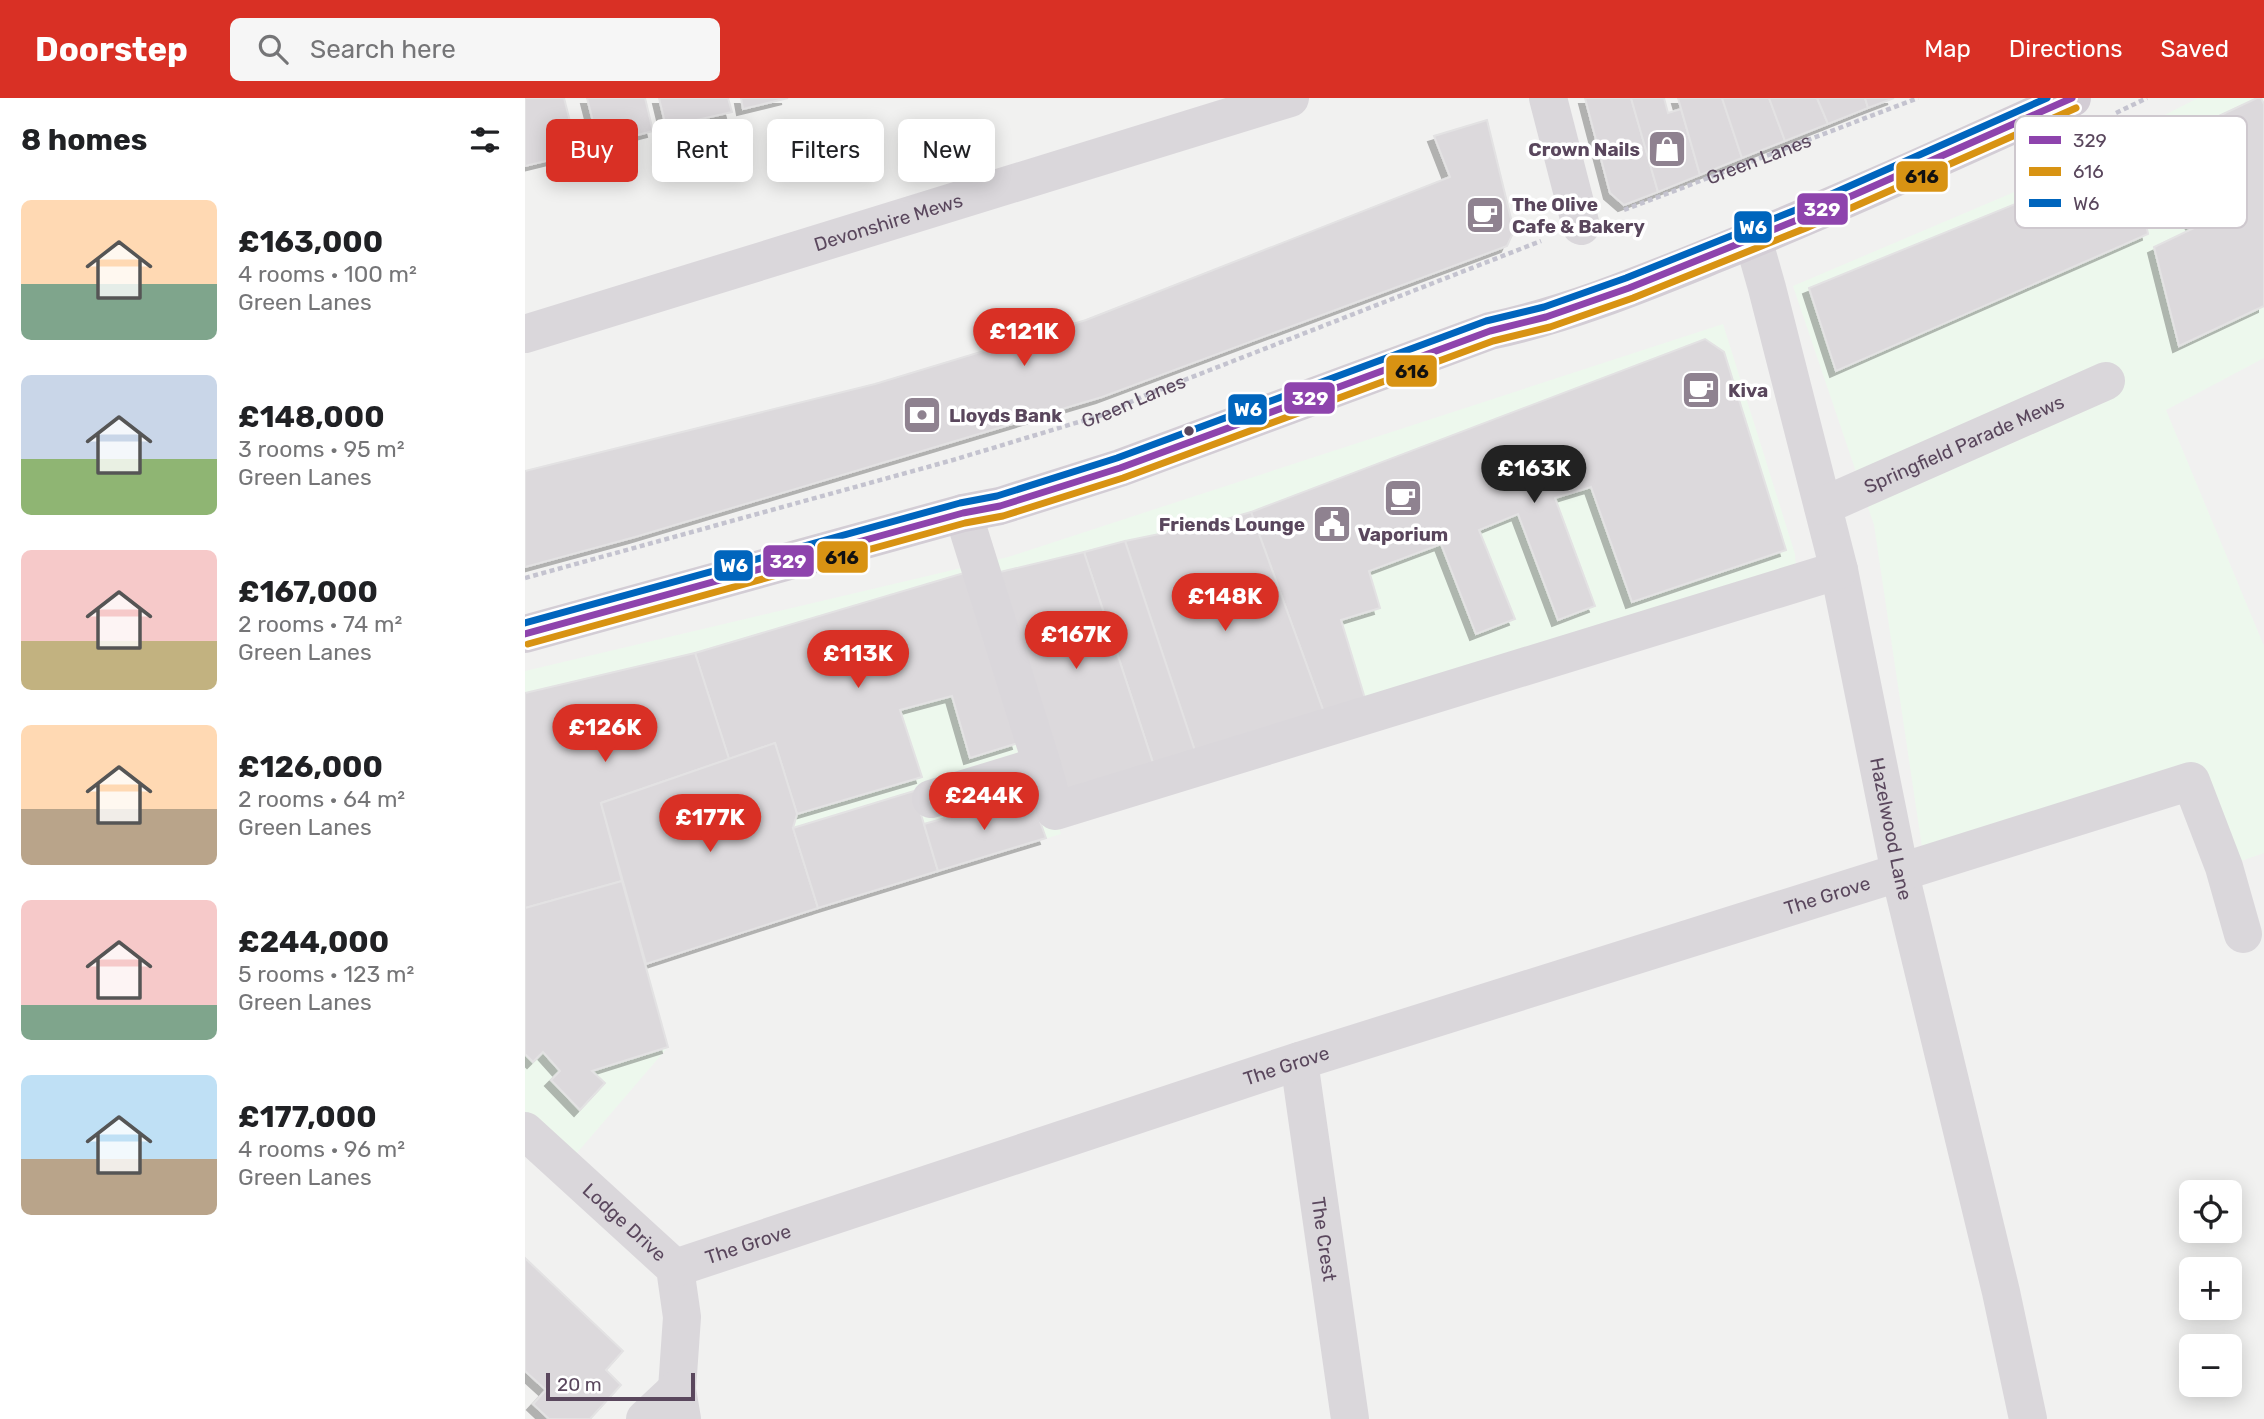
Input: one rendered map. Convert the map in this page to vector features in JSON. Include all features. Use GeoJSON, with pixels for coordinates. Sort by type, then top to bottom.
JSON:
{"type":"FeatureCollection","features":[{"type":"Feature","properties":{"kind":"main road"},"geometry":{"type":"LineString","coordinates":[[2034,116],[2072,98]]}},
{"type":"Feature","properties":{"kind":"main road"},"geometry":{"type":"LineString","coordinates":[[525,634],[963,513],[1000,506],[1120,468],[1490,331],[1535,322],[1607,296],[1753,239],[1949,156],[2015,125]]}},
{"type":"Feature","properties":{"kind":"street","name":"Devonshire Mews"},"geometry":{"type":"LineString","coordinates":[[525,334],[1290,98]]}},
{"type":"Feature","properties":{"kind":"street"},"geometry":{"type":"LineString","coordinates":[[1548,98],[1582,226]]}},
{"type":"Feature","properties":{"kind":"street","name":"Hazelwood Lane"},"geometry":{"type":"LineString","coordinates":[[1753,239],[1839,570],[1899,871],[2001,1292],[2028,1419]]}},
{"type":"Feature","properties":{"kind":"street","name":"Springfield Parade Mews"},"geometry":{"type":"LineString","coordinates":[[1823,506],[2106,381]]}},
{"type":"Feature","properties":{"kind":"street"},"geometry":{"type":"LineString","coordinates":[[963,513],[1055,811],[1839,570]]}},
{"type":"Feature","properties":{"kind":"street"},"geometry":{"type":"LineString","coordinates":[[931,799],[1042,765]]}},
{"type":"Feature","properties":{"kind":"street","name":"The Grove"},"geometry":{"type":"LineString","coordinates":[[675,1268],[1299,1061],[2191,781],[2224,867],[2243,934]]}},
{"type":"Feature","properties":{"kind":"street","name":"The Crest"},"geometry":{"type":"LineString","coordinates":[[1299,1061],[1350,1419]]}},
{"type":"Feature","properties":{"kind":"street","name":"Lodge Drive"},"geometry":{"type":"LineString","coordinates":[[525,1131],[675,1268],[682,1317],[680,1404]]}},
{"type":"Feature","properties":{"kind":"street"},"geometry":{"type":"LineString","coordinates":[[645,1419],[680,1404]]}},
{"type":"Feature","properties":{"kind":"path","name":"Green Lanes"},"geometry":{"type":"LineString","coordinates":[[525,578],[953,460],[1103,415],[1146,395],[1918,98]]}},
{"type":"Feature","properties":{"kind":"shaded area"},"geometry":{"type":"Polygon","coordinates":[[[2198,98],[2264,98],[2264,358],[2166,410],[2264,646],[2264,853],[2224,867],[2191,781],[1923,854],[1874,525],[1793,286],[2015,191],[2015,228],[2247,228],[2247,116],[2163,116],[2198,98]]]}},
{"type":"Feature","properties":{"kind":"shaded area"},"geometry":{"type":"Polygon","coordinates":[[[1723,324],[1795,554],[1796,568],[1055,812],[1061,834],[646,964],[668,1047],[564,1168],[525,1131],[525,671],[1008,557],[1723,324]]]}},
{"type":"Feature","properties":{"kind":"building"},"geometry":{"type":"Polygon","coordinates":[[[525,98],[564,98],[569,119],[546,119],[546,161],[525,166],[525,98]]]}},
{"type":"Feature","properties":{"kind":"building"},"geometry":{"type":"Polygon","coordinates":[[[587,98],[645,98],[652,131],[638,135],[638,119],[592,119],[587,98]]]}},
{"type":"Feature","properties":{"kind":"building"},"geometry":{"type":"Polygon","coordinates":[[[659,98],[728,98],[732,112],[701,119],[664,119],[659,98]]]}},
{"type":"Feature","properties":{"kind":"building"},"geometry":{"type":"Polygon","coordinates":[[[741,98],[788,98],[743,109],[741,98]]]}},
{"type":"Feature","properties":{"kind":"building"},"geometry":{"type":"Polygon","coordinates":[[[1585,98],[1631,98],[1658,192],[1624,205],[1610,193],[1585,98]]]}},
{"type":"Feature","properties":{"kind":"building"},"geometry":{"type":"Polygon","coordinates":[[[1631,98],[1664,98],[1668,113],[1681,109],[1700,175],[1658,192],[1631,98]]]}},
{"type":"Feature","properties":{"kind":"building"},"geometry":{"type":"Polygon","coordinates":[[[1678,98],[1722,98],[1742,158],[1700,175],[1678,98]]]}},
{"type":"Feature","properties":{"kind":"building"},"geometry":{"type":"Polygon","coordinates":[[[1722,98],[1769,98],[1785,141],[1742,158],[1722,98]]]}},
{"type":"Feature","properties":{"kind":"building"},"geometry":{"type":"Polygon","coordinates":[[[1769,98],[1817,98],[1828,124],[1785,141],[1769,98]]]}},
{"type":"Feature","properties":{"kind":"building"},"geometry":{"type":"Polygon","coordinates":[[[1817,98],[1865,98],[1868,108],[1828,124],[1817,98]]]}},
{"type":"Feature","properties":{"kind":"building"},"geometry":{"type":"Polygon","coordinates":[[[1865,98],[1894,98],[1868,108],[1865,98]]]}},
{"type":"Feature","properties":{"kind":"building"},"geometry":{"type":"Polygon","coordinates":[[[2257,98],[2261,98],[2264,104],[2264,306],[2179,346],[2154,247],[2194,228],[2247,228],[2247,116],[2219,116],[2257,98]]]}},
{"type":"Feature","properties":{"kind":"building"},"geometry":{"type":"Polygon","coordinates":[[[1487,120],[1514,231],[1507,246],[1102,397],[635,537],[525,567],[525,471],[875,384],[1086,320],[1450,177],[1434,136],[1487,120]]]}},
{"type":"Feature","properties":{"kind":"building"},"geometry":{"type":"Polygon","coordinates":[[[2015,204],[2015,228],[2147,228],[2148,234],[1836,371],[1809,288],[2015,204]]]}},
{"type":"Feature","properties":{"kind":"building"},"geometry":{"type":"Polygon","coordinates":[[[1705,339],[1724,352],[1786,550],[1632,602],[1591,487],[1555,498],[1595,606],[1558,620],[1518,514],[1479,530],[1515,619],[1476,634],[1441,544],[1369,571],[1380,608],[1341,620],[1367,705],[1326,718],[1251,512],[1705,339]]]}},
{"type":"Feature","properties":{"kind":"building"},"geometry":{"type":"Polygon","coordinates":[[[1251,512],[1326,718],[1196,754],[1125,541],[1213,523],[1251,512]]]}},
{"type":"Feature","properties":{"kind":"building"},"geometry":{"type":"Polygon","coordinates":[[[1125,541],[1196,754],[1154,766],[1084,552],[1125,541]]]}},
{"type":"Feature","properties":{"kind":"building"},"geometry":{"type":"Polygon","coordinates":[[[1084,552],[1154,766],[1067,789],[1000,572],[1084,552]]]}},
{"type":"Feature","properties":{"kind":"building"},"geometry":{"type":"Polygon","coordinates":[[[964,573],[1018,743],[970,758],[952,696],[900,710],[922,777],[797,814],[775,743],[729,759],[695,653],[964,573]]]}},
{"type":"Feature","properties":{"kind":"building"},"geometry":{"type":"Polygon","coordinates":[[[695,653],[729,759],[601,803],[622,881],[525,908],[525,693],[695,653]]]}},
{"type":"Feature","properties":{"kind":"building"},"geometry":{"type":"Polygon","coordinates":[[[775,743],[797,814],[793,828],[818,908],[646,964],[601,803],[775,743]]]}},
{"type":"Feature","properties":{"kind":"building"},"geometry":{"type":"Polygon","coordinates":[[[914,791],[938,871],[818,908],[793,828],[914,791]]]}},
{"type":"Feature","properties":{"kind":"building"},"geometry":{"type":"Polygon","coordinates":[[[1030,794],[1046,838],[938,871],[924,824],[1030,794]]]}},
{"type":"Feature","properties":{"kind":"building"},"geometry":{"type":"Polygon","coordinates":[[[622,881],[668,1047],[592,1071],[605,1083],[580,1110],[551,1080],[560,1071],[543,1052],[533,1062],[525,1054],[525,908],[622,881]]]}},
{"type":"Feature","properties":{"kind":"building"},"geometry":{"type":"Polygon","coordinates":[[[525,1258],[623,1351],[606,1370],[621,1385],[590,1419],[549,1419],[533,1404],[546,1390],[525,1371],[525,1258]]]}},
{"type":"Feature","properties":{"kind":"transit line","name":"W6"},"geometry":{"type":"LineString","coordinates":[[525,623],[960,503],[997,496],[1117,458],[1486,321],[1544,307],[1626,278],[1798,209],[2047,98]]}},
{"type":"Feature","properties":{"kind":"transit line","name":"329"},"geometry":{"type":"LineString","coordinates":[[2032,116],[2072,98]]}},
{"type":"Feature","properties":{"kind":"transit line","name":"616"},"geometry":{"type":"LineString","coordinates":[[2058,116],[2076,108]]}},
{"type":"Feature","properties":{"kind":"transit line","name":"329"},"geometry":{"type":"LineString","coordinates":[[525,634],[963,513],[1000,506],[1120,468],[1490,331],[1546,317],[1629,288],[1802,218],[2015,123]]}},
{"type":"Feature","properties":{"kind":"transit line","name":"616"},"geometry":{"type":"LineString","coordinates":[[528,644],[965,523],[1003,516],[1123,478],[1493,341],[1550,327],[1633,298],[1806,228],[2015,135]]}},
{"type":"Feature","properties":{"kind":"place","name":"Crown Nails"},"geometry":{"type":"Point","coordinates":[1667,149]}},
{"type":"Feature","properties":{"kind":"place","name":"The Olive Cafe & Bakery"},"geometry":{"type":"Point","coordinates":[1485,215]}},
{"type":"Feature","properties":{"kind":"place","name":"Kiva"},"geometry":{"type":"Point","coordinates":[1701,390]}},
{"type":"Feature","properties":{"kind":"place","name":"Lloyds Bank"},"geometry":{"type":"Point","coordinates":[922,415]}},
{"type":"Feature","properties":{"kind":"place","name":"Vaporium"},"geometry":{"type":"Point","coordinates":[1403,498]}},
{"type":"Feature","properties":{"kind":"place","name":"Friends Lounge"},"geometry":{"type":"Point","coordinates":[1332,524]}}]}
